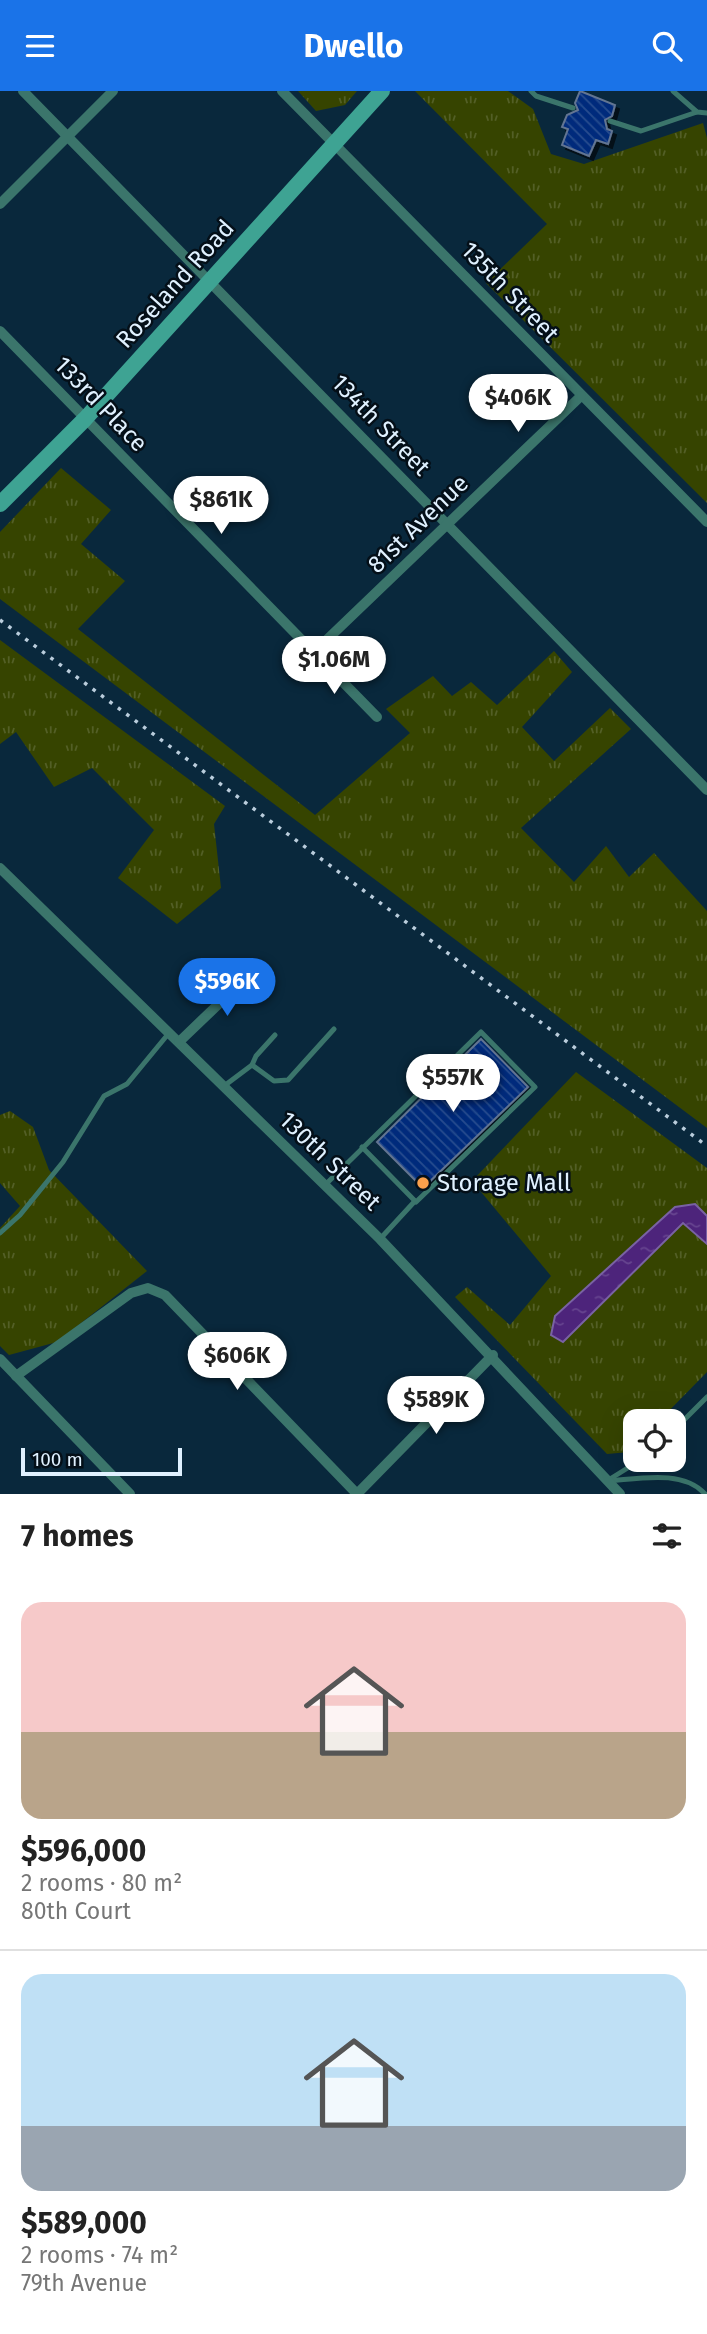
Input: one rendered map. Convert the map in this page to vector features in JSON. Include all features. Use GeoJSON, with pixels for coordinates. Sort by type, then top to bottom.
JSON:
{"type":"FeatureCollection","features":[{"type":"Feature","properties":{"kind":"main road","name":"Roseland Road"},"geometry":{"type":"LineString","coordinates":[[3,495],[85,419],[382,91]]}},
{"type":"Feature","properties":{"kind":"street","name":"134th Street"},"geometry":{"type":"LineString","coordinates":[[23,91],[704,782]]}},
{"type":"Feature","properties":{"kind":"street"},"geometry":{"type":"LineString","coordinates":[[0,204],[69,138],[113,91]]}},
{"type":"Feature","properties":{"kind":"street","name":"135th Street"},"geometry":{"type":"LineString","coordinates":[[282,91],[707,522]]}},
{"type":"Feature","properties":{"kind":"street","name":"133rd Place"},"geometry":{"type":"LineString","coordinates":[[0,331],[377,717]]}},
{"type":"Feature","properties":{"kind":"street","name":"81st Avenue"},"geometry":{"type":"LineString","coordinates":[[313,653],[581,396]]}},
{"type":"Feature","properties":{"kind":"street","name":"130th Street"},"geometry":{"type":"LineString","coordinates":[[0,868],[380,1239],[493,1355],[620,1494]]}},
{"type":"Feature","properties":{"kind":"street"},"geometry":{"type":"LineString","coordinates":[[179,1042],[253,971]]}},
{"type":"Feature","properties":{"kind":"street"},"geometry":{"type":"LineString","coordinates":[[16,1376],[131,1293],[148,1288],[165,1295],[357,1494],[493,1355]]}},
{"type":"Feature","properties":{"kind":"street"},"geometry":{"type":"LineString","coordinates":[[0,1359],[130,1494]]}},
{"type":"Feature","properties":{"kind":"lane"},"geometry":{"type":"LineString","coordinates":[[531,91],[536,96],[573,108]]}},
{"type":"Feature","properties":{"kind":"lane"},"geometry":{"type":"LineString","coordinates":[[673,91],[696,112]]}},
{"type":"Feature","properties":{"kind":"lane"},"geometry":{"type":"LineString","coordinates":[[610,121],[641,131],[696,112],[707,113]]}},
{"type":"Feature","properties":{"kind":"lane"},"geometry":{"type":"LineString","coordinates":[[252,1065],[274,1081],[288,1080],[334,1030]]}},
{"type":"Feature","properties":{"kind":"lane"},"geometry":{"type":"LineString","coordinates":[[325,1185],[481,1032],[535,1087],[415,1201],[380,1239]]}},
{"type":"Feature","properties":{"kind":"lane"},"geometry":{"type":"LineString","coordinates":[[0,1233],[20,1215],[63,1162],[104,1095],[127,1084],[169,1033]]}},
{"type":"Feature","properties":{"kind":"lane"},"geometry":{"type":"LineString","coordinates":[[224,1086],[252,1065],[256,1056],[275,1035]]}},
{"type":"Feature","properties":{"kind":"lane"},"geometry":{"type":"LineString","coordinates":[[362,1147],[415,1201]]}},
{"type":"Feature","properties":{"kind":"lane"},"geometry":{"type":"LineString","coordinates":[[686,1418],[707,1397]]}},
{"type":"Feature","properties":{"kind":"lane"},"geometry":{"type":"LineString","coordinates":[[607,1481],[623,1471]]}},
{"type":"Feature","properties":{"kind":"lane"},"geometry":{"type":"LineString","coordinates":[[607,1481],[684,1480],[698,1485],[705,1494]]}},
{"type":"Feature","properties":{"kind":"green space"},"geometry":{"type":"Polygon","coordinates":[[[298,91],[357,91],[345,105],[316,111],[298,91]]]}},
{"type":"Feature","properties":{"kind":"green space"},"geometry":{"type":"Polygon","coordinates":[[[415,91],[508,91],[533,109],[551,154],[584,164],[703,123],[707,138],[707,503],[486,283],[547,224],[415,91]]]}},
{"type":"Feature","properties":{"kind":"green space"},"geometry":{"type":"Polygon","coordinates":[[[61,468],[111,510],[81,544],[125,581],[78,629],[315,815],[410,733],[386,709],[433,676],[452,696],[471,682],[497,705],[554,651],[572,672],[522,727],[554,761],[610,708],[631,729],[521,828],[574,882],[606,846],[629,877],[654,853],[707,911],[707,1128],[0,599],[0,532],[61,468]]]}},
{"type":"Feature","properties":{"kind":"green space"},"geometry":{"type":"Polygon","coordinates":[[[0,640],[225,806],[214,824],[221,888],[177,924],[118,878],[154,830],[92,768],[54,787],[16,732],[0,744],[0,640]]]}},
{"type":"Feature","properties":{"kind":"green space"},"geometry":{"type":"Polygon","coordinates":[[[576,1072],[707,1168],[707,1372],[671,1409],[623,1409],[623,1453],[607,1454],[455,1297],[467,1287],[510,1325],[551,1276],[472,1181],[576,1072]]]}},
{"type":"Feature","properties":{"kind":"green space"},"geometry":{"type":"Polygon","coordinates":[[[10,1111],[33,1127],[49,1170],[147,1271],[57,1342],[9,1355],[0,1346],[0,1228],[20,1206],[0,1183],[0,1115],[10,1111]]]}},
{"type":"Feature","properties":{"kind":"water"},"geometry":{"type":"Polygon","coordinates":[[[695,1204],[707,1216],[707,1244],[683,1223],[563,1342],[551,1335],[555,1316],[675,1207],[695,1204]]]}},
{"type":"Feature","properties":{"kind":"building"},"geometry":{"type":"Polygon","coordinates":[[[580,91],[615,105],[612,116],[605,120],[607,129],[612,131],[608,144],[596,140],[589,156],[562,145],[568,129],[562,127],[567,115],[578,110],[575,103],[580,91]]]}},
{"type":"Feature","properties":{"kind":"building"},"geometry":{"type":"Polygon","coordinates":[[[481,1039],[528,1087],[423,1188],[377,1142],[481,1039]]]}},
{"type":"Feature","properties":{"kind":"railway"},"geometry":{"type":"LineString","coordinates":[[0,620],[707,1146]]}},
{"type":"Feature","properties":{"kind":"place","name":"Storage Mall"},"geometry":{"type":"Point","coordinates":[423,1183]}}]}
